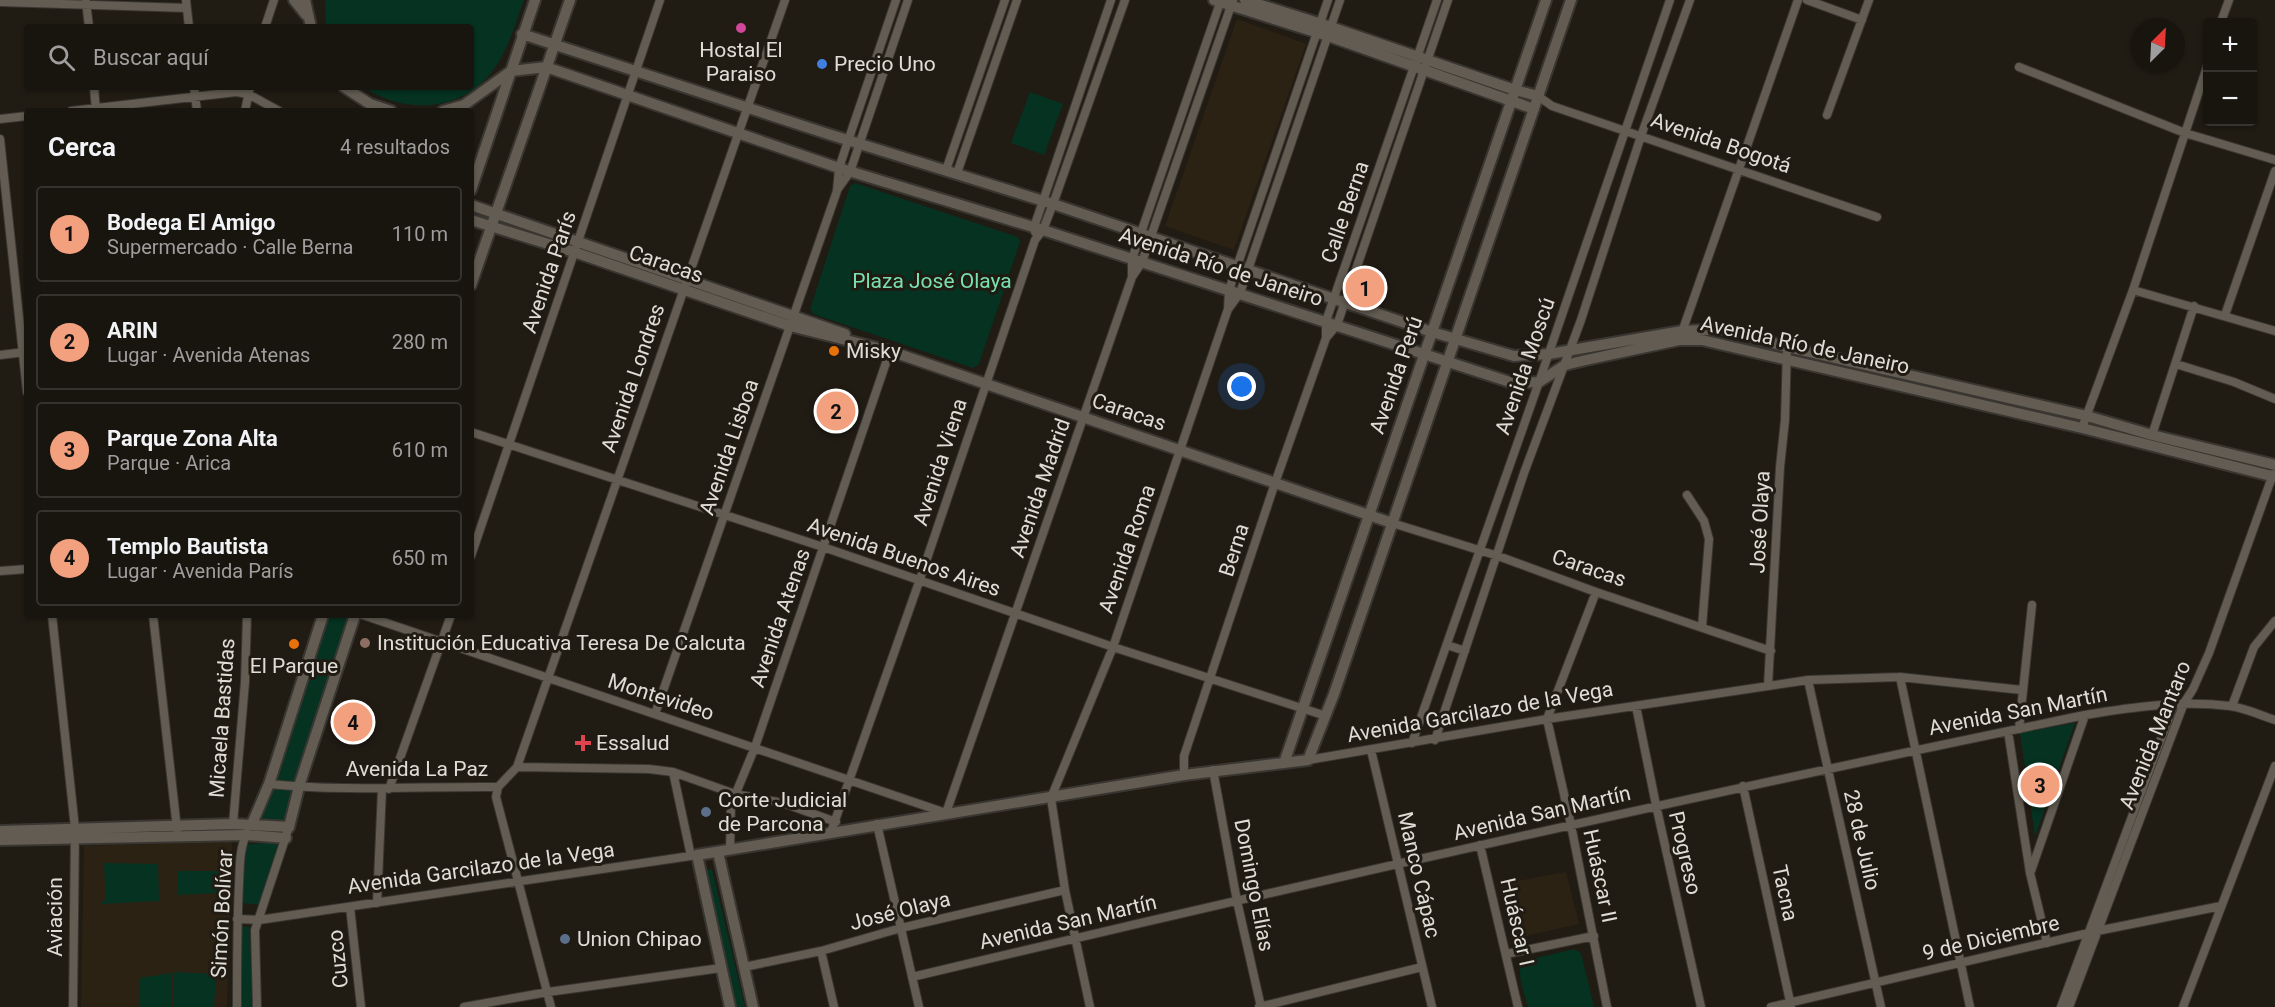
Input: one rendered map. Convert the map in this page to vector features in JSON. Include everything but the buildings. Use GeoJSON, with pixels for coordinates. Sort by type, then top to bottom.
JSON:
{"type":"FeatureCollection","features":[{"type":"Feature","properties":{"kind":"street"},"geometry":{"type":"LineString","coordinates":[[266,24],[274,0]]}},
{"type":"Feature","properties":{"kind":"street"},"geometry":{"type":"LineString","coordinates":[[294,0],[310,24]]}},
{"type":"Feature","properties":{"kind":"street"},"geometry":{"type":"LineString","coordinates":[[474,181],[535,0]]}},
{"type":"Feature","properties":{"kind":"street"},"geometry":{"type":"LineString","coordinates":[[474,276],[540,67],[554,44],[570,0]]}},
{"type":"Feature","properties":{"kind":"street","name":"Avenida París"},"geometry":{"type":"LineString","coordinates":[[474,547],[660,0]]}},
{"type":"Feature","properties":{"kind":"street","name":"Avenida Londres"},"geometry":{"type":"LineString","coordinates":[[517,767],[785,0]]}},
{"type":"Feature","properties":{"kind":"street","name":"Avenida Lisboa"},"geometry":{"type":"LineString","coordinates":[[656,714],[837,191],[844,170],[848,141],[896,0]]}},
{"type":"Feature","properties":{"kind":"street","name":"Avenida Lisboa"},"geometry":{"type":"LineString","coordinates":[[844,170],[859,144],[908,0]]}},
{"type":"Feature","properties":{"kind":"street"},"geometry":{"type":"LineString","coordinates":[[952,172],[1005,0]]}},
{"type":"Feature","properties":{"kind":"street"},"geometry":{"type":"LineString","coordinates":[[952,172],[1017,0]]}},
{"type":"Feature","properties":{"kind":"street","name":"Avenida Viena"},"geometry":{"type":"LineString","coordinates":[[831,832],[837,822],[1039,229],[1111,0]]}},
{"type":"Feature","properties":{"kind":"street","name":"Avenida Viena"},"geometry":{"type":"LineString","coordinates":[[1048,202],[1125,0]]}},
{"type":"Feature","properties":{"kind":"street"},"geometry":{"type":"LineString","coordinates":[[1245,0],[1513,96],[1534,109],[1552,106]]}},
{"type":"Feature","properties":{"kind":"street","name":"Avenida Roma"},"geometry":{"type":"LineString","coordinates":[[1234,292],[1249,269],[1324,30],[1328,0]]}},
{"type":"Feature","properties":{"kind":"street","name":"Avenida Roma"},"geometry":{"type":"LineString","coordinates":[[1051,798],[1113,647],[1234,292],[1237,265],[1324,30],[1341,0]]}},
{"type":"Feature","properties":{"kind":"street"},"geometry":{"type":"LineString","coordinates":[[1421,63],[1437,0]]}},
{"type":"Feature","properties":{"kind":"street"},"geometry":{"type":"LineString","coordinates":[[1421,63],[1448,0]]}},
{"type":"Feature","properties":{"kind":"street","name":"Avenida Perú"},"geometry":{"type":"LineString","coordinates":[[1284,764],[1546,0]]}},
{"type":"Feature","properties":{"kind":"street","name":"Avenida Perú"},"geometry":{"type":"LineString","coordinates":[[1308,760],[1326,716],[1571,0]]}},
{"type":"Feature","properties":{"kind":"street","name":"Avenida Moscú"},"geometry":{"type":"LineString","coordinates":[[1412,743],[1481,551],[1670,0]]}},
{"type":"Feature","properties":{"kind":"street","name":"Avenida Moscú"},"geometry":{"type":"LineString","coordinates":[[1435,740],[1524,473],[1570,350],[1641,136],[1690,0]]}},
{"type":"Feature","properties":{"kind":"street"},"geometry":{"type":"LineString","coordinates":[[1681,335],[1798,0]]}},
{"type":"Feature","properties":{"kind":"street"},"geometry":{"type":"LineString","coordinates":[[1807,0],[1862,20]]}},
{"type":"Feature","properties":{"kind":"street"},"geometry":{"type":"LineString","coordinates":[[1827,115],[1869,0]]}},
{"type":"Feature","properties":{"kind":"street"},"geometry":{"type":"LineString","coordinates":[[2222,18],[2229,0]]}},
{"type":"Feature","properties":{"kind":"street"},"geometry":{"type":"LineString","coordinates":[[1218,1],[1324,30]]}},
{"type":"Feature","properties":{"kind":"street","name":"Avenida Madrid"},"geometry":{"type":"LineString","coordinates":[[1146,235],[1218,1]]}},
{"type":"Feature","properties":{"kind":"street"},"geometry":{"type":"LineString","coordinates":[[0,2],[187,4],[189,24]]}},
{"type":"Feature","properties":{"kind":"street"},"geometry":{"type":"LineString","coordinates":[[305,2],[310,24]]}},
{"type":"Feature","properties":{"kind":"street"},"geometry":{"type":"LineString","coordinates":[[86,3],[89,24]]}},
{"type":"Feature","properties":{"kind":"street","name":"Avenida Madrid"},"geometry":{"type":"LineString","coordinates":[[946,813],[1137,260],[1232,3]]}},
{"type":"Feature","properties":{"kind":"street","name":"Avenida Río de Janeiro"},"geometry":{"type":"LineString","coordinates":[[522,34],[848,141],[1048,202],[1432,332],[1514,356],[1549,354],[1723,329],[1787,347],[2087,416],[2274,472]]}},
{"type":"Feature","properties":{"kind":"street"},"geometry":{"type":"LineString","coordinates":[[517,50],[540,67]]}},
{"type":"Feature","properties":{"kind":"street","name":"Calle Berna"},"geometry":{"type":"LineString","coordinates":[[1332,323],[1334,298],[1421,63]]}},
{"type":"Feature","properties":{"kind":"street","name":"Calle Berna"},"geometry":{"type":"LineString","coordinates":[[1326,338],[1345,302],[1421,63]]}},
{"type":"Feature","properties":{"kind":"street"},"geometry":{"type":"LineString","coordinates":[[454,108],[464,105],[511,71],[540,67]]}},
{"type":"Feature","properties":{"kind":"street","name":"Avenida Río de Janeiro"},"geometry":{"type":"LineString","coordinates":[[540,67],[844,170],[1137,260],[1513,383],[1539,382],[1564,365],[1681,335],[2274,472]]}},
{"type":"Feature","properties":{"kind":"street"},"geometry":{"type":"LineString","coordinates":[[2019,67],[2185,133],[2275,160]]}},
{"type":"Feature","properties":{"kind":"street"},"geometry":{"type":"LineString","coordinates":[[2082,428],[2133,290],[2205,72]]}},
{"type":"Feature","properties":{"kind":"street"},"geometry":{"type":"LineString","coordinates":[[94,90],[96,108]]}},
{"type":"Feature","properties":{"kind":"street"},"geometry":{"type":"LineString","coordinates":[[194,90],[197,108]]}},
{"type":"Feature","properties":{"kind":"street"},"geometry":{"type":"LineString","coordinates":[[348,90],[368,107]]}},
{"type":"Feature","properties":{"kind":"street"},"geometry":{"type":"LineString","coordinates":[[110,108],[222,92],[249,91],[274,108]]}},
{"type":"Feature","properties":{"kind":"street"},"geometry":{"type":"LineString","coordinates":[[246,108],[249,91]]}},
{"type":"Feature","properties":{"kind":"street"},"geometry":{"type":"LineString","coordinates":[[482,91],[496,97],[500,104]]}},
{"type":"Feature","properties":{"kind":"street"},"geometry":{"type":"LineString","coordinates":[[1513,96],[1538,96],[1552,106]]}},
{"type":"Feature","properties":{"kind":"street","name":"Avenida Bogotá"},"geometry":{"type":"LineString","coordinates":[[1552,106],[1877,217]]}},
{"type":"Feature","properties":{"kind":"street"},"geometry":{"type":"LineString","coordinates":[[0,119],[24,116]]}},
{"type":"Feature","properties":{"kind":"street"},"geometry":{"type":"LineString","coordinates":[[0,140],[24,344]]}},
{"type":"Feature","properties":{"kind":"street"},"geometry":{"type":"LineString","coordinates":[[2225,315],[2275,171]]}},
{"type":"Feature","properties":{"kind":"street"},"geometry":{"type":"LineString","coordinates":[[474,207],[794,315],[890,351]]}},
{"type":"Feature","properties":{"kind":"street","name":"Caracas"},"geometry":{"type":"LineString","coordinates":[[474,221],[574,252],[790,326],[890,351],[1368,515],[1498,556],[1771,651]]}},
{"type":"Feature","properties":{"kind":"street"},"geometry":{"type":"LineString","coordinates":[[2133,290],[2275,331]]}},
{"type":"Feature","properties":{"kind":"street"},"geometry":{"type":"LineString","coordinates":[[2152,435],[2194,306]]}},
{"type":"Feature","properties":{"kind":"street","name":"Berna"},"geometry":{"type":"LineString","coordinates":[[1184,775],[1184,756],[1326,338]]}},
{"type":"Feature","properties":{"kind":"street","name":"José Olaya"},"geometry":{"type":"LineString","coordinates":[[1768,686],[1787,347]]}},
{"type":"Feature","properties":{"kind":"street","name":"Avenida Atenas"},"geometry":{"type":"LineString","coordinates":[[724,851],[731,805],[755,747],[890,351]]}},
{"type":"Feature","properties":{"kind":"street"},"geometry":{"type":"LineString","coordinates":[[0,355],[24,352]]}},
{"type":"Feature","properties":{"kind":"street"},"geometry":{"type":"LineString","coordinates":[[2176,364],[2234,382],[2275,399]]}},
{"type":"Feature","properties":{"kind":"street"},"geometry":{"type":"LineString","coordinates":[[1938,395],[1941,382]]}},
{"type":"Feature","properties":{"kind":"street","name":"Avenida Buenos Aires"},"geometry":{"type":"LineString","coordinates":[[474,433],[823,547],[1015,615],[1326,716]]}},
{"type":"Feature","properties":{"kind":"street"},"geometry":{"type":"LineString","coordinates":[[1507,470],[1524,473]]}},
{"type":"Feature","properties":{"kind":"street","name":"Avenida Mantaro"},"geometry":{"type":"LineString","coordinates":[[2069,1007],[2093,932],[2184,703],[2209,653],[2274,472]]}},
{"type":"Feature","properties":{"kind":"street"},"geometry":{"type":"LineString","coordinates":[[1687,495],[1704,521],[1709,539],[1702,627]]}},
{"type":"Feature","properties":{"kind":"street"},"geometry":{"type":"LineString","coordinates":[[0,571],[24,569]]}},
{"type":"Feature","properties":{"kind":"street"},"geometry":{"type":"LineString","coordinates":[[1547,718],[1596,592]]}},
{"type":"Feature","properties":{"kind":"street"},"geometry":{"type":"LineString","coordinates":[[2019,729],[2032,605]]}},
{"type":"Feature","properties":{"kind":"street","name":"Aviación"},"geometry":{"type":"LineString","coordinates":[[52,618],[74,833],[73,1007]]}},
{"type":"Feature","properties":{"kind":"street"},"geometry":{"type":"LineString","coordinates":[[153,618],[177,831]]}},
{"type":"Feature","properties":{"kind":"street","name":"Micaela Bastidas"},"geometry":{"type":"LineString","coordinates":[[233,824],[247,618]]}},
{"type":"Feature","properties":{"kind":"street"},"geometry":{"type":"LineString","coordinates":[[252,824],[269,784],[322,618]]}},
{"type":"Feature","properties":{"kind":"street"},"geometry":{"type":"LineString","coordinates":[[288,833],[299,787],[354,618]]}},
{"type":"Feature","properties":{"kind":"street","name":"Montevideo"},"geometry":{"type":"LineString","coordinates":[[372,618],[946,813]]}},
{"type":"Feature","properties":{"kind":"street"},"geometry":{"type":"LineString","coordinates":[[377,903],[386,789],[450,618]]}},
{"type":"Feature","properties":{"kind":"street"},"geometry":{"type":"LineString","coordinates":[[2232,706],[2254,647],[2275,621]]}},
{"type":"Feature","properties":{"kind":"street"},"geometry":{"type":"LineString","coordinates":[[1447,645],[1465,651]]}},
{"type":"Feature","properties":{"kind":"street"},"geometry":{"type":"LineString","coordinates":[[1900,677],[1970,1007]]}},
{"type":"Feature","properties":{"kind":"street","name":"Avenida Garcilazo de la Vega"},"geometry":{"type":"LineString","coordinates":[[237,919],[259,920],[724,851],[1213,770],[1284,764],[1435,740],[1547,718],[1808,680],[1900,677],[2022,690]]}},
{"type":"Feature","properties":{"kind":"street","name":"28 de Julio"},"geometry":{"type":"LineString","coordinates":[[1808,680],[1881,1007]]}},
{"type":"Feature","properties":{"kind":"street","name":"Avenida San Martín"},"geometry":{"type":"LineString","coordinates":[[912,977],[1656,805],[2085,715],[2184,703],[2232,706],[2275,720]]}},
{"type":"Feature","properties":{"kind":"street"},"geometry":{"type":"LineString","coordinates":[[2061,1007],[2093,932],[2174,704]]}},
{"type":"Feature","properties":{"kind":"street","name":"Progreso"},"geometry":{"type":"LineString","coordinates":[[1636,706],[1701,1007]]}},
{"type":"Feature","properties":{"kind":"street"},"geometry":{"type":"LineString","coordinates":[[2030,873],[2085,715]]}},
{"type":"Feature","properties":{"kind":"street","name":"Huáscar II"},"geometry":{"type":"LineString","coordinates":[[1547,718],[1607,1007]]}},
{"type":"Feature","properties":{"kind":"street"},"geometry":{"type":"LineString","coordinates":[[2008,731],[2030,873],[2047,943]]}},
{"type":"Feature","properties":{"kind":"street","name":"Manco Cápac"},"geometry":{"type":"LineString","coordinates":[[1371,750],[1432,1007]]}},
{"type":"Feature","properties":{"kind":"street"},"geometry":{"type":"LineString","coordinates":[[2183,1007],[2275,766]]}},
{"type":"Feature","properties":{"kind":"street","name":"Avenida La Paz"},"geometry":{"type":"LineString","coordinates":[[269,784],[386,789],[498,787],[517,767],[649,769],[673,772],[735,795],[783,803],[837,822]]}},
{"type":"Feature","properties":{"kind":"street","name":"Domingo Elías"},"geometry":{"type":"LineString","coordinates":[[1213,770],[1237,901],[1261,1007]]}},
{"type":"Feature","properties":{"kind":"street"},"geometry":{"type":"LineString","coordinates":[[673,772],[730,1007]]}},
{"type":"Feature","properties":{"kind":"street","name":"Tacna"},"geometry":{"type":"LineString","coordinates":[[1743,786],[1791,1005]]}},
{"type":"Feature","properties":{"kind":"street"},"geometry":{"type":"LineString","coordinates":[[498,787],[496,797],[551,1007]]}},
{"type":"Feature","properties":{"kind":"street"},"geometry":{"type":"LineString","coordinates":[[1051,798],[1065,890],[1090,1007]]}},
{"type":"Feature","properties":{"kind":"street"},"geometry":{"type":"LineString","coordinates":[[177,831],[252,824],[288,833]]}},
{"type":"Feature","properties":{"kind":"street","name":"Simón Bolívar"},"geometry":{"type":"LineString","coordinates":[[237,1007],[240,858],[246,835],[252,824]]}},
{"type":"Feature","properties":{"kind":"street"},"geometry":{"type":"LineString","coordinates":[[877,824],[919,1007]]}},
{"type":"Feature","properties":{"kind":"street"},"geometry":{"type":"LineString","coordinates":[[0,831],[74,833],[177,831],[246,835],[288,833]]}},
{"type":"Feature","properties":{"kind":"street"},"geometry":{"type":"LineString","coordinates":[[0,840],[74,833]]}},
{"type":"Feature","properties":{"kind":"street","name":"Simón Bolívar"},"geometry":{"type":"LineString","coordinates":[[256,1007],[255,930],[288,833]]}},
{"type":"Feature","properties":{"kind":"street","name":"Huáscar I"},"geometry":{"type":"LineString","coordinates":[[1480,845],[1518,1007]]}},
{"type":"Feature","properties":{"kind":"street"},"geometry":{"type":"LineString","coordinates":[[724,851],[753,1007]]}},
{"type":"Feature","properties":{"kind":"street","name":"José Olaya"},"geometry":{"type":"LineString","coordinates":[[744,967],[821,951],[901,928],[1065,890]]}},
{"type":"Feature","properties":{"kind":"street","name":"9 de Diciembre"},"geometry":{"type":"LineString","coordinates":[[1771,1007],[1791,1005],[2093,932],[2221,906]]}},
{"type":"Feature","properties":{"kind":"street","name":"Cuzco"},"geometry":{"type":"LineString","coordinates":[[350,907],[361,1007]]}},
{"type":"Feature","properties":{"kind":"street"},"geometry":{"type":"LineString","coordinates":[[1506,954],[1594,936]]}},
{"type":"Feature","properties":{"kind":"street"},"geometry":{"type":"LineString","coordinates":[[821,951],[834,1007]]}},
{"type":"Feature","properties":{"kind":"street"},"geometry":{"type":"LineString","coordinates":[[1261,1007],[1422,967]]}},
{"type":"Feature","properties":{"kind":"street"},"geometry":{"type":"LineString","coordinates":[[464,1007],[721,968]]}},
{"type":"Feature","properties":{"kind":"shaded area"},"geometry":{"type":"Polygon","coordinates":[[[1237,19],[1306,44],[1234,250],[1165,226],[1237,19]]]}},
{"type":"Feature","properties":{"kind":"shaded area"},"geometry":{"type":"Polygon","coordinates":[[[232,842],[227,1007],[81,1007],[84,846],[232,842]]]}},
{"type":"Feature","properties":{"kind":"shaded area"},"geometry":{"type":"Polygon","coordinates":[[[1566,872],[1579,924],[1513,939],[1500,884],[1566,872]]]}},
{"type":"Feature","properties":{"kind":"green space"},"geometry":{"type":"Polygon","coordinates":[[[325,0],[524,0],[498,64],[474,89],[474,24],[326,24],[325,0]]]}},
{"type":"Feature","properties":{"kind":"green space"},"geometry":{"type":"Polygon","coordinates":[[[368,90],[472,90],[448,102],[431,105],[413,105],[379,96],[368,90]]]}},
{"type":"Feature","properties":{"kind":"green space"},"geometry":{"type":"Polygon","coordinates":[[[1030,92],[1063,104],[1044,155],[1011,143],[1030,92]]]}},
{"type":"Feature","properties":{"kind":"green space","name":"Plaza José Olaya"},"geometry":{"type":"Polygon","coordinates":[[[855,183],[1018,237],[1020,242],[979,364],[973,368],[813,314],[810,309],[850,186],[855,183]]]}},
{"type":"Feature","properties":{"kind":"green space"},"geometry":{"type":"Polygon","coordinates":[[[324,618],[358,618],[289,827],[252,824],[324,618]]]}},
{"type":"Feature","properties":{"kind":"green space"},"geometry":{"type":"Polygon","coordinates":[[[2075,723],[2035,837],[2020,733],[2075,723]]]}},
{"type":"Feature","properties":{"kind":"green space"},"geometry":{"type":"Polygon","coordinates":[[[279,841],[261,905],[241,903],[245,845],[279,841]]]}},
{"type":"Feature","properties":{"kind":"green space"},"geometry":{"type":"Polygon","coordinates":[[[104,863],[158,864],[159,901],[102,904],[102,901],[106,901],[104,863]]]}},
{"type":"Feature","properties":{"kind":"green space"},"geometry":{"type":"Polygon","coordinates":[[[712,869],[745,1007],[735,1007],[703,870],[712,869]]]}},
{"type":"Feature","properties":{"kind":"green space"},"geometry":{"type":"Polygon","coordinates":[[[177,871],[219,871],[221,893],[178,895],[177,871]]]}},
{"type":"Feature","properties":{"kind":"green space"},"geometry":{"type":"Polygon","coordinates":[[[240,926],[250,927],[252,1007],[240,1007],[240,926]]]}},
{"type":"Feature","properties":{"kind":"green space"},"geometry":{"type":"Polygon","coordinates":[[[1574,949],[1581,953],[1594,1007],[1528,1007],[1520,977],[1523,961],[1574,949]]]}},
{"type":"Feature","properties":{"kind":"green space"},"geometry":{"type":"Polygon","coordinates":[[[173,972],[216,974],[214,1007],[174,1007],[173,972]]]}},
{"type":"Feature","properties":{"kind":"green space"},"geometry":{"type":"Polygon","coordinates":[[[171,973],[171,1007],[140,1007],[140,978],[171,973]]]}},
{"type":"Feature","properties":{"kind":"place","name":"Hostal El Paraiso"},"geometry":{"type":"Point","coordinates":[741,28]}},
{"type":"Feature","properties":{"kind":"place","name":"Precio Uno"},"geometry":{"type":"Point","coordinates":[822,64]}},
{"type":"Feature","properties":{"kind":"place","name":"Bodega El Amigo"},"geometry":{"type":"Point","coordinates":[1365,288]}},
{"type":"Feature","properties":{"kind":"place","name":"Misky"},"geometry":{"type":"Point","coordinates":[834,351]}},
{"type":"Feature","properties":{"kind":"place","name":"ARIN"},"geometry":{"type":"Point","coordinates":[836,411]}},
{"type":"Feature","properties":{"kind":"place","name":"Institución Educativa Teresa De Calcuta"},"geometry":{"type":"Point","coordinates":[365,643]}},
{"type":"Feature","properties":{"kind":"place","name":"El Parque"},"geometry":{"type":"Point","coordinates":[294,644]}},
{"type":"Feature","properties":{"kind":"place","name":"Templo Bautista"},"geometry":{"type":"Point","coordinates":[353,722]}},
{"type":"Feature","properties":{"kind":"place","name":"Essalud"},"geometry":{"type":"Point","coordinates":[583,743]}},
{"type":"Feature","properties":{"kind":"place","name":"Parque Zona Alta"},"geometry":{"type":"Point","coordinates":[2040,785]}},
{"type":"Feature","properties":{"kind":"place","name":"Corte Judicial de Parcona"},"geometry":{"type":"Point","coordinates":[706,812]}},
{"type":"Feature","properties":{"kind":"place","name":"Union Chipao"},"geometry":{"type":"Point","coordinates":[565,939]}}]}
